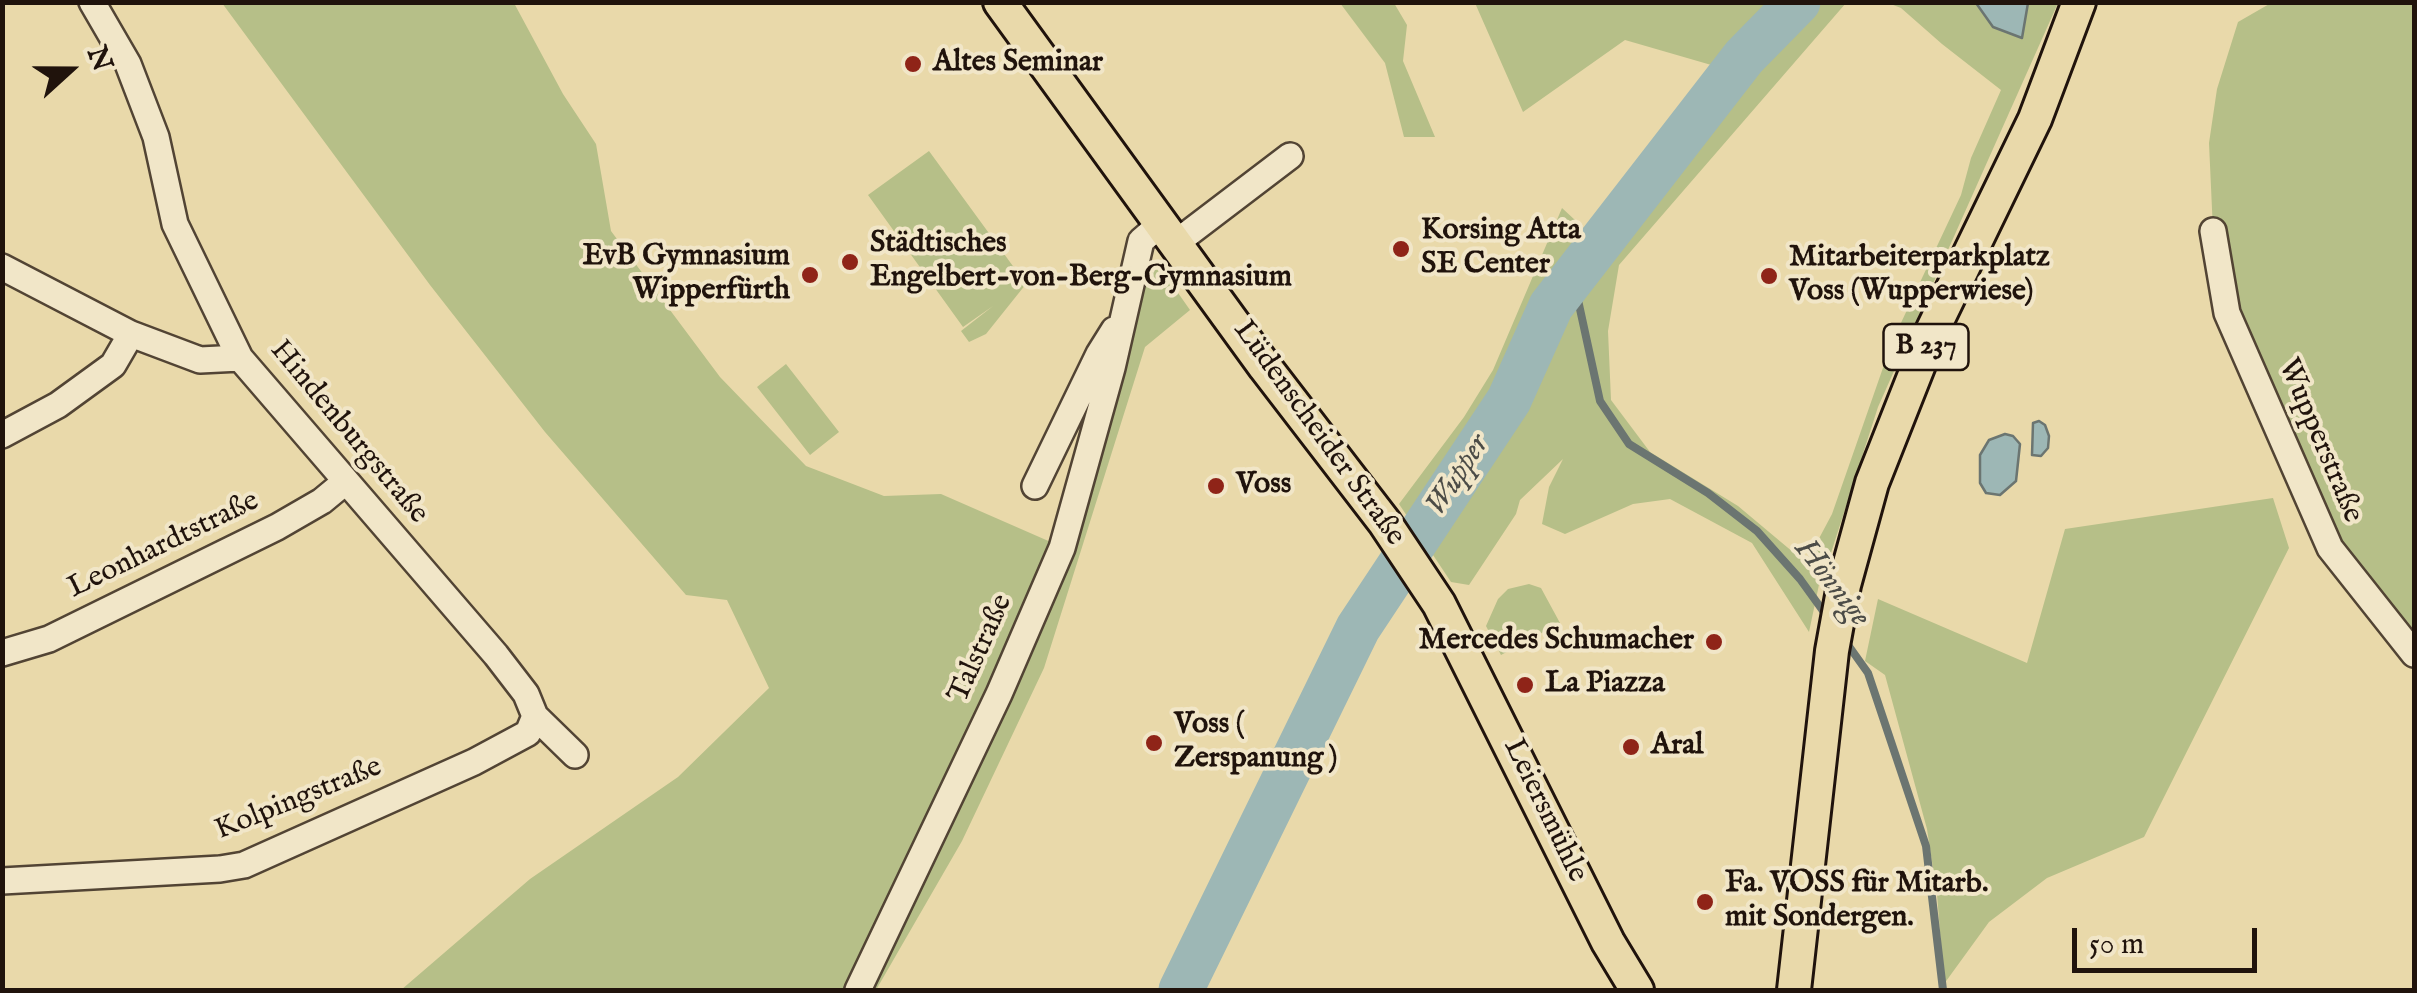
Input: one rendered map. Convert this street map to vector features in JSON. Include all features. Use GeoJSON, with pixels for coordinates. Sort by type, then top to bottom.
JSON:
{"type":"FeatureCollection","features":[{"type":"Feature","properties":{"kind":"main road","name":"Lüdenscheider Straße"},"geometry":{"type":"LineString","coordinates":[[1000,2],[1265,367],[1384,522],[1446,617]]}},
{"type":"Feature","properties":{"kind":"main road","name":"B 237"},"geometry":{"type":"LineString","coordinates":[[1794,990],[1832,650],[1844,585],[1872,483],[1934,329],[2035,119],[2079,2]]}},
{"type":"Feature","properties":{"kind":"main road","name":"Leiersmühle"},"geometry":{"type":"LineString","coordinates":[[1446,617],[1608,942],[1636,990]]}},
{"type":"Feature","properties":{"kind":"street","name":"Hindenburgstraße"},"geometry":{"type":"LineString","coordinates":[[92,2],[128,64],[156,137],[175,224],[240,358],[496,655],[526,694],[535,716],[575,755]]}},
{"type":"Feature","properties":{"kind":"street"},"geometry":{"type":"LineString","coordinates":[[1170,232],[1290,156]]}},
{"type":"Feature","properties":{"kind":"street","name":"Wupperstraße"},"geometry":{"type":"LineString","coordinates":[[2213,230],[2227,312],[2330,548],[2414,654]]}},
{"type":"Feature","properties":{"kind":"street","name":"Talstraße"},"geometry":{"type":"LineString","coordinates":[[858,990],[999,694],[1062,548],[1142,241],[1170,232]]}},
{"type":"Feature","properties":{"kind":"street"},"geometry":{"type":"LineString","coordinates":[[2,267],[131,334],[200,360],[240,358]]}},
{"type":"Feature","properties":{"kind":"street","name":"Talstraße"},"geometry":{"type":"LineString","coordinates":[[1035,486],[1099,354],[1122,318]]}},
{"type":"Feature","properties":{"kind":"street"},"geometry":{"type":"LineString","coordinates":[[2,435],[58,404],[113,364],[131,334]]}},
{"type":"Feature","properties":{"kind":"street","name":"Leonhardtstraße"},"geometry":{"type":"LineString","coordinates":[[2,653],[49,639],[277,527],[322,501],[345,482]]}},
{"type":"Feature","properties":{"kind":"street","name":"Kolpingstraße"},"geometry":{"type":"LineString","coordinates":[[2,881],[220,869],[244,864],[474,762],[528,733],[535,716]]}},
{"type":"Feature","properties":{"kind":"green space"},"geometry":{"type":"Polygon","coordinates":[[[222,3],[514,3],[563,94],[596,144],[611,231],[720,377],[806,466],[884,496],[941,494],[1069,550],[1146,263],[1155,260],[1190,310],[1145,347],[1044,668],[962,841],[876,990],[401,990],[530,879],[678,777],[769,688],[727,600],[686,595],[545,432],[430,285],[222,3]]]}},
{"type":"Feature","properties":{"kind":"green space"},"geometry":{"type":"Polygon","coordinates":[[[1340,3],[1394,3],[1407,25],[1403,61],[1435,137],[1404,137],[1385,63],[1340,3]]]}},
{"type":"Feature","properties":{"kind":"green space"},"geometry":{"type":"Polygon","coordinates":[[[1475,3],[1846,3],[1619,265],[1608,331],[1611,400],[1650,452],[1738,506],[1806,563],[1832,514],[1892,342],[1961,195],[1971,158],[2001,90],[1901,8],[1888,3],[2058,3],[1878,407],[1830,556],[1824,561],[1809,632],[1752,543],[1670,499],[1633,504],[1565,534],[1542,524],[1549,487],[1563,459],[1520,500],[1516,514],[1469,585],[1451,582],[1399,504],[1464,417],[1493,370],[1562,208],[1602,245],[1600,242],[1732,71],[1625,40],[1523,112],[1475,3]]]}},
{"type":"Feature","properties":{"kind":"green space"},"geometry":{"type":"Polygon","coordinates":[[[2271,3],[2414,3],[2414,654],[2330,548],[2227,313],[2213,231],[2209,143],[2217,89],[2238,22],[2271,3]]]}},
{"type":"Feature","properties":{"kind":"green space"},"geometry":{"type":"Polygon","coordinates":[[[929,151],[1026,284],[986,334],[969,342],[961,331],[993,306],[963,327],[868,195],[929,151]]]}},
{"type":"Feature","properties":{"kind":"green space"},"geometry":{"type":"Polygon","coordinates":[[[786,364],[839,432],[810,455],[757,387],[786,364]]]}},
{"type":"Feature","properties":{"kind":"green space"},"geometry":{"type":"Polygon","coordinates":[[[2273,498],[2289,548],[2144,837],[2047,878],[1989,922],[1944,984],[1927,829],[1885,675],[1865,661],[1878,599],[2027,663],[2065,529],[2273,498]]]}},
{"type":"Feature","properties":{"kind":"green space"},"geometry":{"type":"Polygon","coordinates":[[[1529,584],[1541,588],[1560,623],[1501,655],[1486,626],[1498,599],[1508,589],[1529,584]]]}},
{"type":"Feature","properties":{"kind":"water"},"geometry":{"type":"Polygon","coordinates":[[[1976,3],[2028,3],[2022,38],[1993,27],[1976,3]]]}},
{"type":"Feature","properties":{"kind":"water"},"geometry":{"type":"Polygon","coordinates":[[[2039,421],[2049,436],[2048,448],[2041,456],[2032,455],[2033,423],[2039,421]]]}},
{"type":"Feature","properties":{"kind":"water"},"geometry":{"type":"Polygon","coordinates":[[[2005,434],[2020,444],[2016,481],[2000,495],[1986,493],[1980,483],[1980,455],[1989,440],[2005,434]]]}},
{"type":"Feature","properties":{"kind":"waterway","name":"Wupper"},"geometry":{"type":"LineString","coordinates":[[1181,990],[1358,628],[1509,400],[1551,306],[1744,57],[1798,2]]}},
{"type":"Feature","properties":{"kind":"waterway","name":"Hönnige"},"geometry":{"type":"LineString","coordinates":[[1573,277],[1600,401],[1629,444],[1708,493],[1757,531],[1826,615]]}},
{"type":"Feature","properties":{"kind":"waterway","name":"Hönnige"},"geometry":{"type":"LineString","coordinates":[[1843,638],[1868,673],[1926,846],[1943,990]]}},
{"type":"Feature","properties":{"kind":"place","name":"Altes Seminar"},"geometry":{"type":"Point","coordinates":[913,64]}},
{"type":"Feature","properties":{"kind":"place","name":"Korsing Atta SE Center"},"geometry":{"type":"Point","coordinates":[1401,249]}},
{"type":"Feature","properties":{"kind":"place","name":"Städtisches Engelbert-von-Berg-Gymnasium"},"geometry":{"type":"Point","coordinates":[850,262]}},
{"type":"Feature","properties":{"kind":"place","name":"EvB Gymnasium Wipperfürth"},"geometry":{"type":"Point","coordinates":[810,275]}},
{"type":"Feature","properties":{"kind":"place","name":"Mitarbeiterparkplatz Voss (Wupperwiese)"},"geometry":{"type":"Point","coordinates":[1769,276]}},
{"type":"Feature","properties":{"kind":"place","name":"Voss"},"geometry":{"type":"Point","coordinates":[1216,486]}},
{"type":"Feature","properties":{"kind":"place","name":"Mercedes Schumacher"},"geometry":{"type":"Point","coordinates":[1714,642]}},
{"type":"Feature","properties":{"kind":"place","name":"La Piazza"},"geometry":{"type":"Point","coordinates":[1525,685]}},
{"type":"Feature","properties":{"kind":"place","name":"Voss ( Zerspanung )"},"geometry":{"type":"Point","coordinates":[1154,743]}},
{"type":"Feature","properties":{"kind":"place","name":"Aral"},"geometry":{"type":"Point","coordinates":[1631,747]}},
{"type":"Feature","properties":{"kind":"place","name":"Fa. VOSS für Mitarb. mit Sondergen."},"geometry":{"type":"Point","coordinates":[1705,902]}}]}
